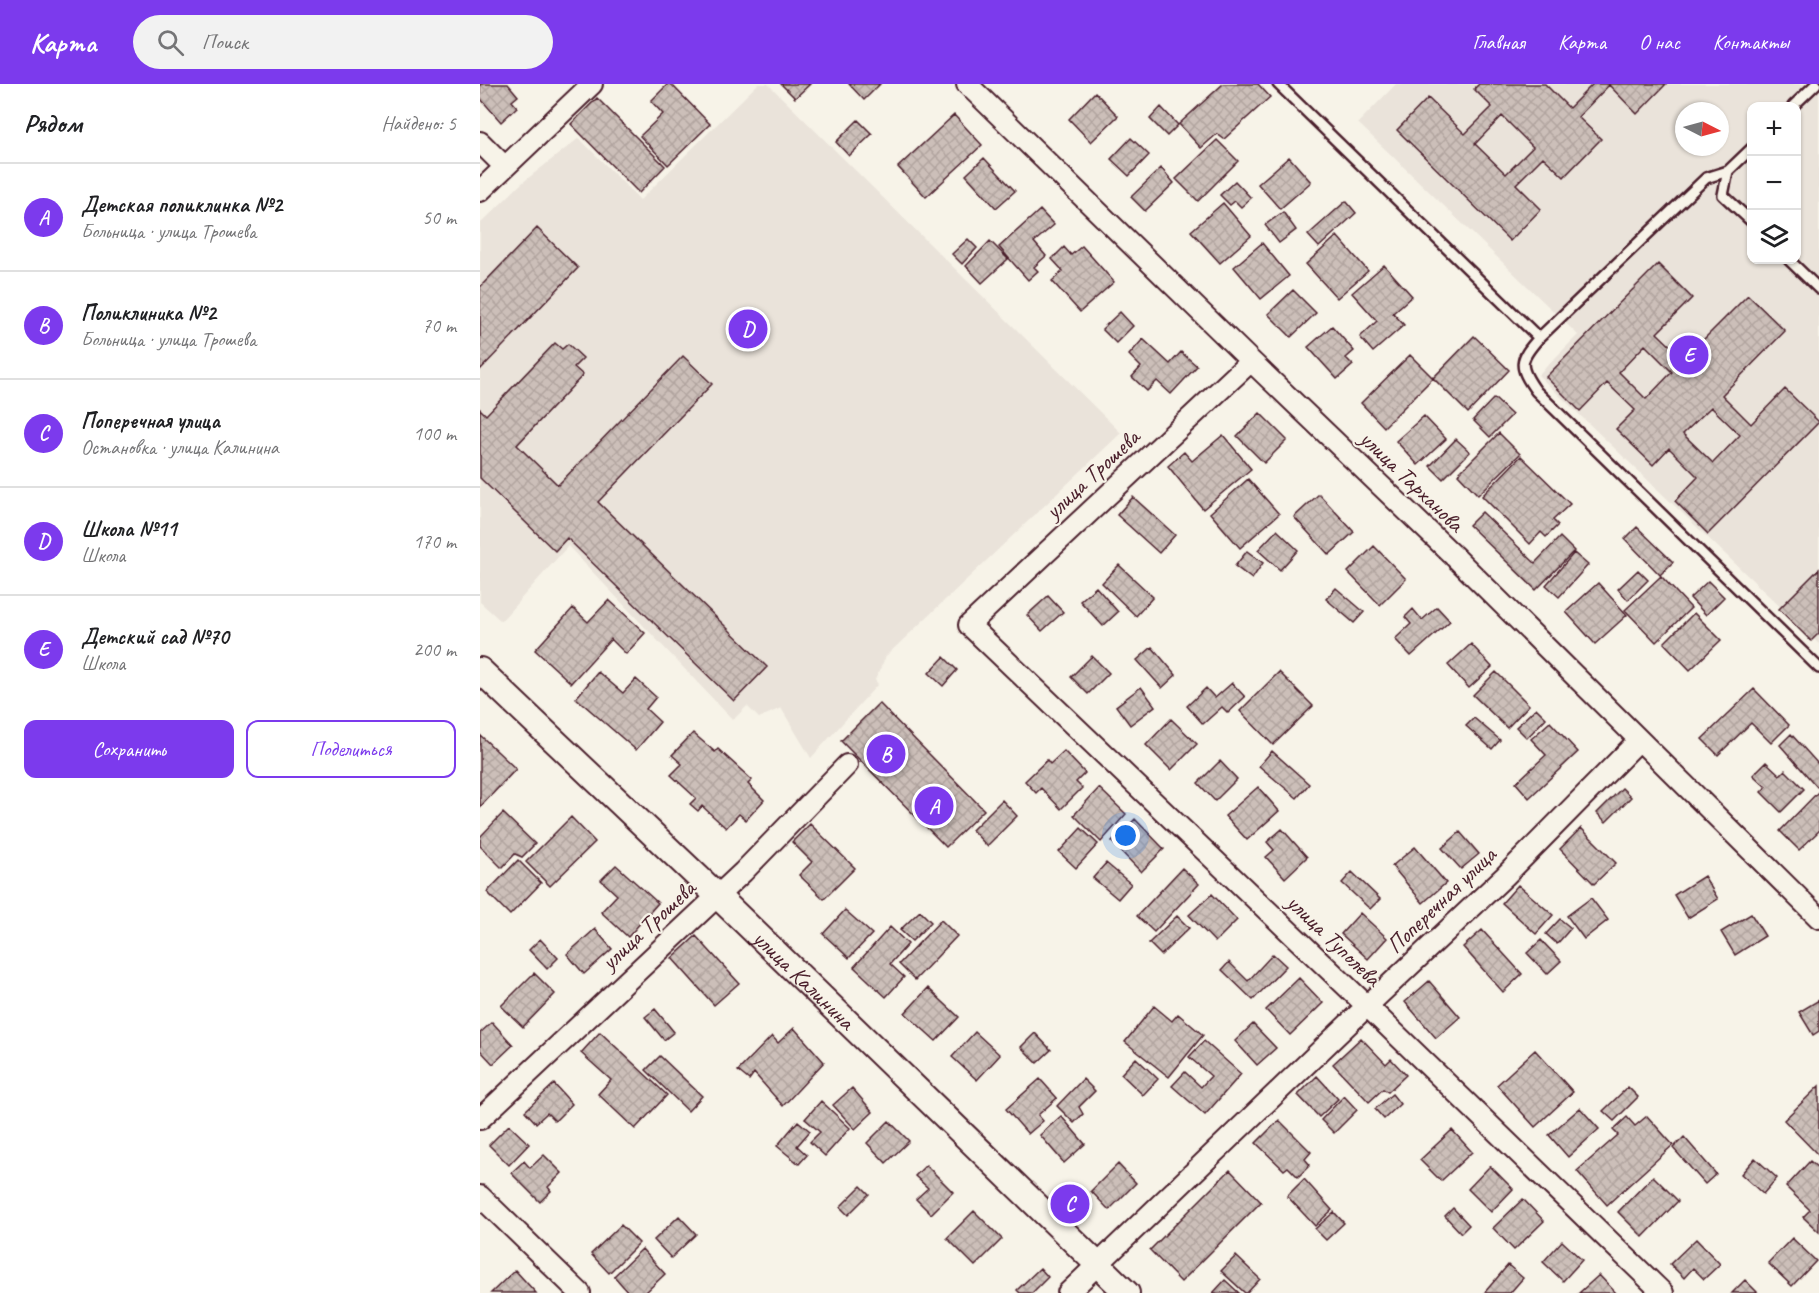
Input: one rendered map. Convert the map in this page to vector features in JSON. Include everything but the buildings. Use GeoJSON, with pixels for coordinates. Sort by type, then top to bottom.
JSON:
{"type":"FeatureCollection","features":[{"type":"Feature","properties":{"kind":"street"},"geometry":{"type":"LineString","coordinates":[[480,191],[592,84]]}},
{"type":"Feature","properties":{"kind":"street","name":"улица Тарханова"},"geometry":{"type":"LineString","coordinates":[[968,84],[1251,362],[1446,548],[1819,918]]}},
{"type":"Feature","properties":{"kind":"street"},"geometry":{"type":"LineString","coordinates":[[480,142],[505,167]]}},
{"type":"Feature","properties":{"kind":"street","name":"улица Трошева"},"geometry":{"type":"LineString","coordinates":[[969,625],[1251,362]]}},
{"type":"Feature","properties":{"kind":"street","name":"улица Туполева"},"geometry":{"type":"LineString","coordinates":[[969,625],[1663,1293]]}},
{"type":"Feature","properties":{"kind":"street","name":"улица Калинина"},"geometry":{"type":"LineString","coordinates":[[480,670],[1127,1293]]}},
{"type":"Feature","properties":{"kind":"street","name":"Поперечная улица"},"geometry":{"type":"LineString","coordinates":[[1068,1293],[1504,876],[1639,740]]}},
{"type":"Feature","properties":{"kind":"street","name":"улица Трошева"},"geometry":{"type":"LineString","coordinates":[[480,1119],[743,872],[847,765]]}},
{"type":"Feature","properties":{"kind":"street"},"geometry":{"type":"LineString","coordinates":[[480,1196],[580,1293]]}},
{"type":"Feature","properties":{"kind":"lane"},"geometry":{"type":"LineString","coordinates":[[1278,84],[1539,338]]}},
{"type":"Feature","properties":{"kind":"lane"},"geometry":{"type":"LineString","coordinates":[[1797,102],[1816,84]]}},
{"type":"Feature","properties":{"kind":"lane"},"geometry":{"type":"LineString","coordinates":[[1747,153],[1728,171],[1706,178],[1539,338],[1526,352],[1522,365],[1526,377],[1536,391],[1819,668]]}},
{"type":"Feature","properties":{"kind":"lane"},"geometry":{"type":"LineString","coordinates":[[1728,171],[1723,195],[1747,217]]}},
{"type":"Feature","properties":{"kind":"lane"},"geometry":{"type":"LineString","coordinates":[[1793,264],[1819,289]]}},
{"type":"Feature","properties":{"kind":"shaded area"},"geometry":{"type":"Polygon","coordinates":[[[758,84],[768,84],[1121,433],[886,656],[875,680],[878,684],[811,758],[781,708],[759,718],[747,706],[733,720],[568,546],[501,621],[480,602],[480,224],[522,183],[579,138],[640,200],[758,84]]]}},
{"type":"Feature","properties":{"kind":"shaded area"},"geometry":{"type":"Polygon","coordinates":[[[1396,84],[1819,84],[1819,644],[1538,375],[1578,335],[1358,123],[1396,84]]]}},
{"type":"Feature","properties":{"kind":"place","name":"Школа №11"},"geometry":{"type":"Point","coordinates":[748,329]}},
{"type":"Feature","properties":{"kind":"place","name":"Детский сад №70"},"geometry":{"type":"Point","coordinates":[1689,355]}},
{"type":"Feature","properties":{"kind":"place","name":"Поликлиника №2"},"geometry":{"type":"Point","coordinates":[886,754]}},
{"type":"Feature","properties":{"kind":"place","name":"Детская поликлинка №2"},"geometry":{"type":"Point","coordinates":[934,806]}},
{"type":"Feature","properties":{"kind":"place","name":"Поперечная улица"},"geometry":{"type":"Point","coordinates":[1070,1204]}}]}
